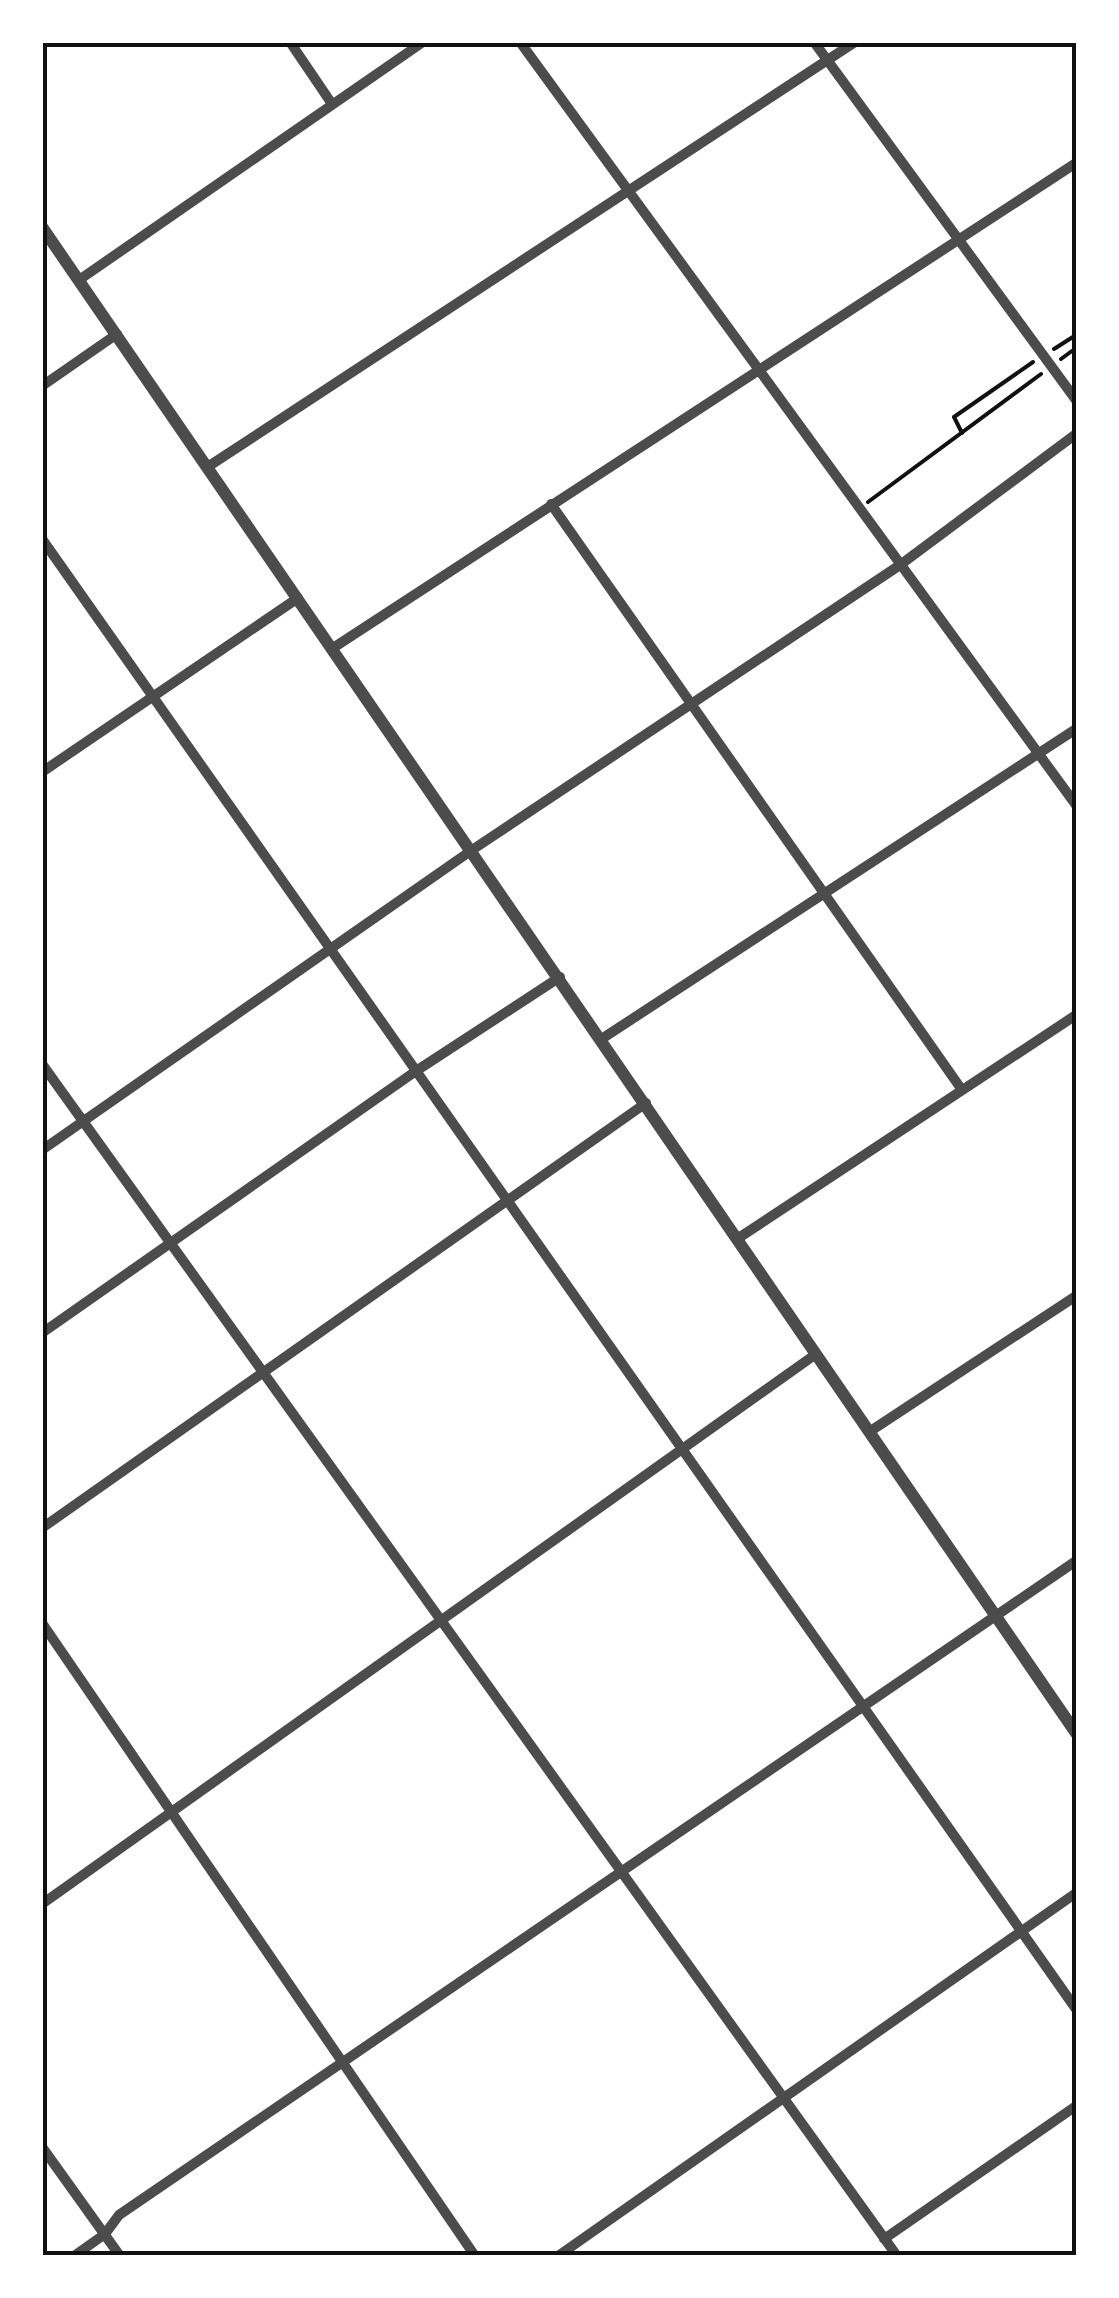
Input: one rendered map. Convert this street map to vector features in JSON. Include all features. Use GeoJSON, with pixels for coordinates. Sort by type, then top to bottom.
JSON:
{"type":"FeatureCollection","features":[{"type":"Feature","properties":{"kind":"street"},"geometry":{"type":"LineString","coordinates":[[290,42],[332,104]]}},
{"type":"Feature","properties":{"kind":"street"},"geometry":{"type":"LineString","coordinates":[[79,280],[423,42]]}},
{"type":"Feature","properties":{"kind":"street"},"geometry":{"type":"LineString","coordinates":[[520,42],[1076,805]]}},
{"type":"Feature","properties":{"kind":"street"},"geometry":{"type":"LineString","coordinates":[[814,42],[1076,400]]}},
{"type":"Feature","properties":{"kind":"street"},"geometry":{"type":"LineString","coordinates":[[209,466],[855,42]]}},
{"type":"Feature","properties":{"kind":"street"},"geometry":{"type":"LineString","coordinates":[[333,648],[1076,163]]}},
{"type":"Feature","properties":{"kind":"street"},"geometry":{"type":"LineString","coordinates":[[42,227],[603,1038],[1076,1733]]}},
{"type":"Feature","properties":{"kind":"street"},"geometry":{"type":"LineString","coordinates":[[42,386],[118,334]]}},
{"type":"Feature","properties":{"kind":"street"},"geometry":{"type":"LineString","coordinates":[[42,1150],[472,850],[900,565],[1076,434]]}},
{"type":"Feature","properties":{"kind":"street"},"geometry":{"type":"LineString","coordinates":[[551,504],[688,706],[962,1090]]}},
{"type":"Feature","properties":{"kind":"street"},"geometry":{"type":"LineString","coordinates":[[42,539],[1076,2009]]}},
{"type":"Feature","properties":{"kind":"street"},"geometry":{"type":"LineString","coordinates":[[42,772],[298,598]]}},
{"type":"Feature","properties":{"kind":"street"},"geometry":{"type":"LineString","coordinates":[[603,1038],[1076,730]]}},
{"type":"Feature","properties":{"kind":"street"},"geometry":{"type":"LineString","coordinates":[[42,1333],[416,1071],[560,977]]}},
{"type":"Feature","properties":{"kind":"street"},"geometry":{"type":"LineString","coordinates":[[738,1238],[1076,1015]]}},
{"type":"Feature","properties":{"kind":"street"},"geometry":{"type":"LineString","coordinates":[[42,1064],[896,2256]]}},
{"type":"Feature","properties":{"kind":"street"},"geometry":{"type":"LineString","coordinates":[[42,1528],[504,1198],[646,1103]]}},
{"type":"Feature","properties":{"kind":"street"},"geometry":{"type":"LineString","coordinates":[[869,1432],[1076,1296]]}},
{"type":"Feature","properties":{"kind":"street"},"geometry":{"type":"LineString","coordinates":[[42,1904],[816,1354]]}},
{"type":"Feature","properties":{"kind":"street"},"geometry":{"type":"LineString","coordinates":[[74,2256],[104,2234],[120,2215],[1076,1561]]}},
{"type":"Feature","properties":{"kind":"street"},"geometry":{"type":"LineString","coordinates":[[42,1624],[475,2256]]}},
{"type":"Feature","properties":{"kind":"street"},"geometry":{"type":"LineString","coordinates":[[558,2256],[1076,1893]]}},
{"type":"Feature","properties":{"kind":"street"},"geometry":{"type":"LineString","coordinates":[[884,2239],[1076,2106]]}},
{"type":"Feature","properties":{"kind":"street"},"geometry":{"type":"LineString","coordinates":[[42,2147],[120,2256]]}},
{"type":"Feature","properties":{"kind":"path"},"geometry":{"type":"LineString","coordinates":[[962,433],[954,418],[1076,335]]}},
{"type":"Feature","properties":{"kind":"path"},"geometry":{"type":"LineString","coordinates":[[860,508],[1076,348]]}}]}
